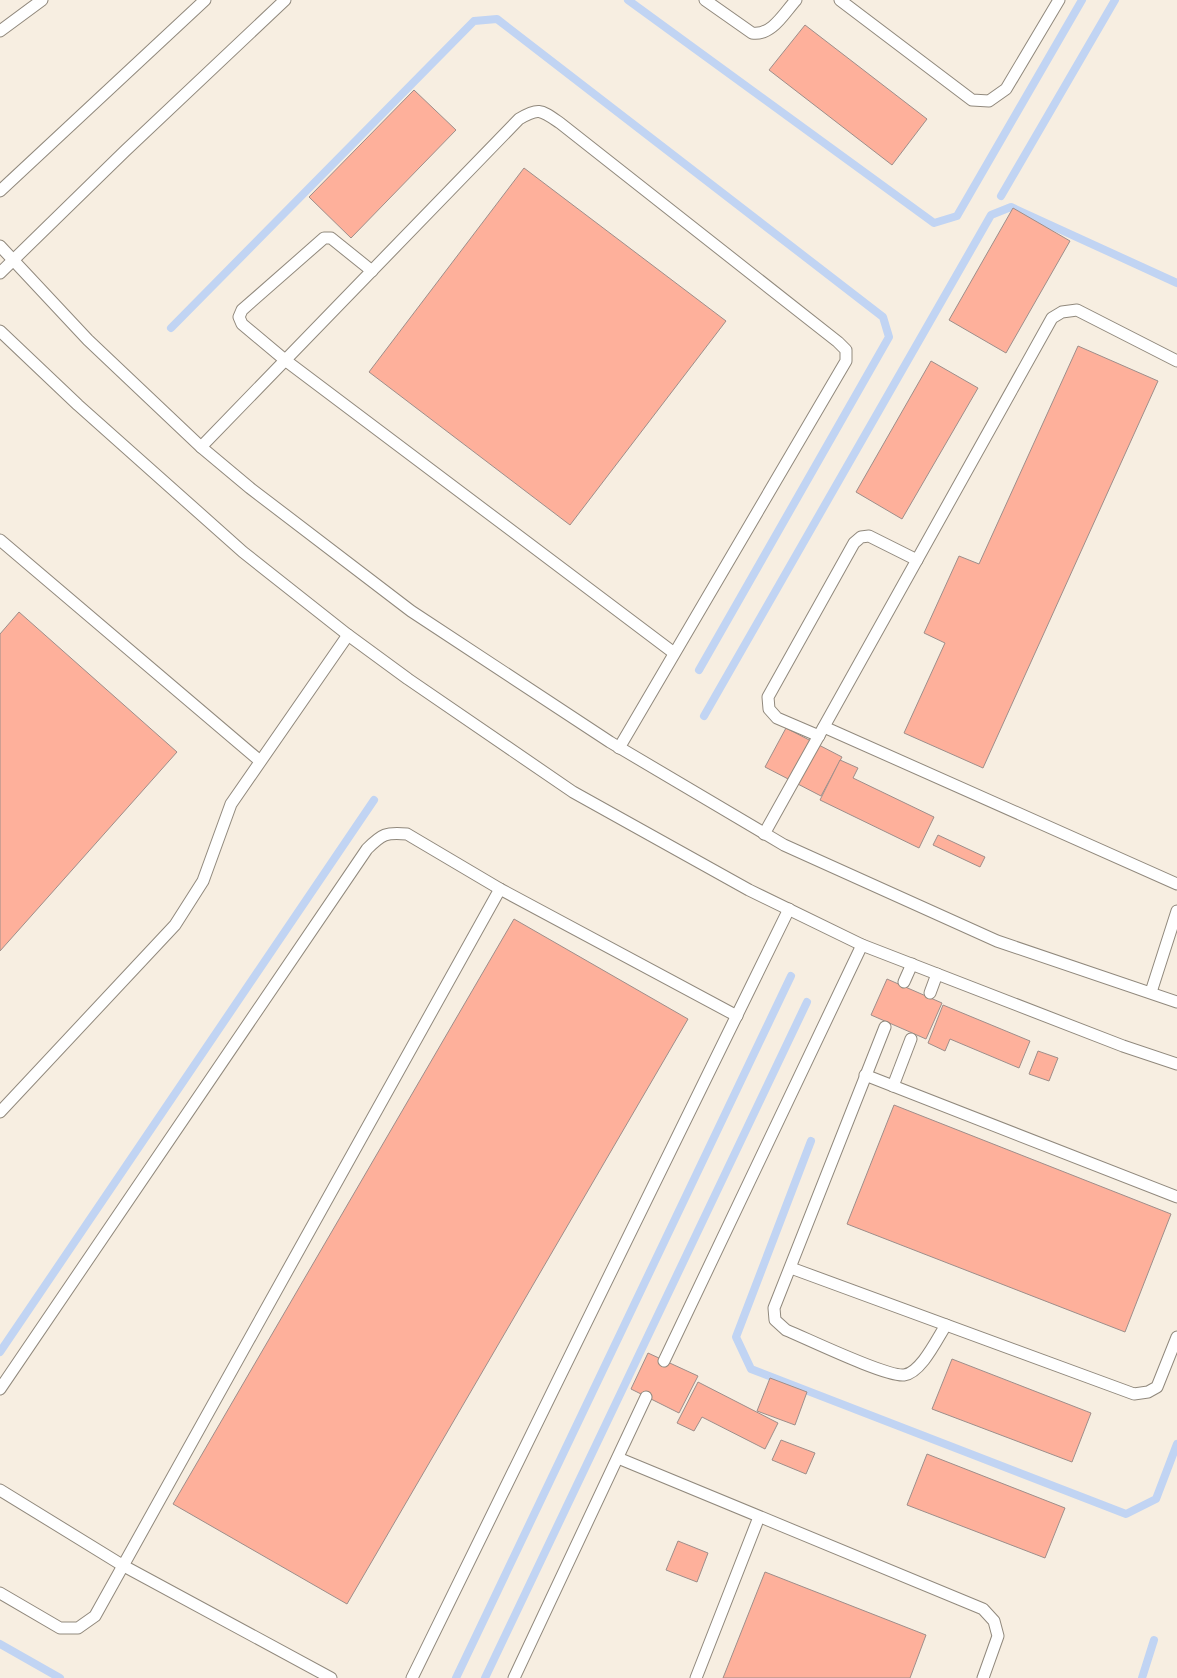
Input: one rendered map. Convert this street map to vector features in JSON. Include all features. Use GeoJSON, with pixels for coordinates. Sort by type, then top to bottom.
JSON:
{"type":"FeatureCollection","features":[{"type":"Feature","properties":{"kind":"lane"},"geometry":{"type":"LineString","coordinates":[[0,31],[42,0]]}},
{"type":"Feature","properties":{"kind":"lane"},"geometry":{"type":"LineString","coordinates":[[0,191],[205,0]]}},
{"type":"Feature","properties":{"kind":"lane"},"geometry":{"type":"LineString","coordinates":[[0,274],[125,151],[285,0]]}},
{"type":"Feature","properties":{"kind":"lane"},"geometry":{"type":"LineString","coordinates":[[705,0],[752,33],[761,34],[770,30],[796,0]]}},
{"type":"Feature","properties":{"kind":"lane"},"geometry":{"type":"LineString","coordinates":[[840,0],[972,100],[990,100],[1006,89],[1059,0]]}},
{"type":"Feature","properties":{"kind":"lane"},"geometry":{"type":"LineString","coordinates":[[201,447],[519,119],[533,111],[545,112],[838,342],[846,350],[846,361],[619,748]]}},
{"type":"Feature","properties":{"kind":"lane"},"geometry":{"type":"LineString","coordinates":[[372,271],[331,238],[324,238],[242,310],[239,317],[242,324],[285,360],[674,653]]}},
{"type":"Feature","properties":{"kind":"lane"},"geometry":{"type":"LineString","coordinates":[[0,246],[88,340],[201,447],[250,488],[411,610],[619,748],[784,845],[996,940],[1177,1002]]}},
{"type":"Feature","properties":{"kind":"lane"},"geometry":{"type":"LineString","coordinates":[[764,834],[1052,318],[1062,312],[1077,310],[1177,360]]}},
{"type":"Feature","properties":{"kind":"lane"},"geometry":{"type":"LineString","coordinates":[[0,331],[78,405],[243,552],[348,635],[408,679],[573,792],[749,890],[862,945],[1123,1046],[1177,1064]]}},
{"type":"Feature","properties":{"kind":"lane"},"geometry":{"type":"LineString","coordinates":[[917,560],[869,536],[861,537],[850,550],[768,697],[769,709],[777,718],[821,731],[1177,884]]}},
{"type":"Feature","properties":{"kind":"lane"},"geometry":{"type":"LineString","coordinates":[[0,540],[260,762]]}},
{"type":"Feature","properties":{"kind":"lane"},"geometry":{"type":"LineString","coordinates":[[0,1112],[175,925],[203,881],[231,804],[348,635]]}},
{"type":"Feature","properties":{"kind":"lane"},"geometry":{"type":"LineString","coordinates":[[0,1389],[367,849],[378,838],[390,832],[407,834],[500,889],[736,1016]]}},
{"type":"Feature","properties":{"kind":"lane"},"geometry":{"type":"LineString","coordinates":[[0,1593],[60,1628],[78,1628],[95,1616],[122,1565],[500,889]]}},
{"type":"Feature","properties":{"kind":"lane"},"geometry":{"type":"LineString","coordinates":[[412,1678],[789,909]]}},
{"type":"Feature","properties":{"kind":"lane"},"geometry":{"type":"LineString","coordinates":[[1151,992],[1177,911]]}},
{"type":"Feature","properties":{"kind":"lane"},"geometry":{"type":"LineString","coordinates":[[664,1361],[862,945]]}},
{"type":"Feature","properties":{"kind":"lane"},"geometry":{"type":"LineString","coordinates":[[904,982],[912,964]]}},
{"type":"Feature","properties":{"kind":"lane"},"geometry":{"type":"LineString","coordinates":[[930,993],[937,974]]}},
{"type":"Feature","properties":{"kind":"lane"},"geometry":{"type":"LineString","coordinates":[[885,1027],[774,1308],[775,1320],[786,1330],[886,1373],[904,1375],[922,1364],[946,1325]]}},
{"type":"Feature","properties":{"kind":"lane"},"geometry":{"type":"LineString","coordinates":[[893,1086],[912,1039]]}},
{"type":"Feature","properties":{"kind":"lane"},"geometry":{"type":"LineString","coordinates":[[865,1075],[1177,1197]]}},
{"type":"Feature","properties":{"kind":"lane"},"geometry":{"type":"LineString","coordinates":[[791,1268],[1134,1394],[1148,1392],[1157,1387],[1177,1338]]}},
{"type":"Feature","properties":{"kind":"lane"},"geometry":{"type":"LineString","coordinates":[[514,1678],[646,1397]]}},
{"type":"Feature","properties":{"kind":"lane"},"geometry":{"type":"LineString","coordinates":[[618,1458],[983,1609],[994,1621],[998,1636],[983,1678]]}},
{"type":"Feature","properties":{"kind":"lane"},"geometry":{"type":"LineString","coordinates":[[0,1490],[122,1565],[331,1678]]}},
{"type":"Feature","properties":{"kind":"lane"},"geometry":{"type":"LineString","coordinates":[[696,1678],[759,1517]]}},
{"type":"Feature","properties":{"kind":"building"},"geometry":{"type":"Polygon","coordinates":[[[805,25],[927,119],[892,165],[769,70],[805,25]]]}},
{"type":"Feature","properties":{"kind":"building"},"geometry":{"type":"Polygon","coordinates":[[[414,90],[456,130],[351,238],[309,197],[414,90]]]}},
{"type":"Feature","properties":{"kind":"building"},"geometry":{"type":"Polygon","coordinates":[[[524,168],[726,321],[570,525],[369,372],[524,168]]]}},
{"type":"Feature","properties":{"kind":"building"},"geometry":{"type":"Polygon","coordinates":[[[1013,208],[1070,241],[1006,353],[949,320],[1013,208]]]}},
{"type":"Feature","properties":{"kind":"building"},"geometry":{"type":"Polygon","coordinates":[[[1078,346],[1158,381],[983,768],[904,733],[945,643],[924,633],[959,556],[979,564],[1078,346]]]}},
{"type":"Feature","properties":{"kind":"building"},"geometry":{"type":"Polygon","coordinates":[[[931,361],[978,388],[902,519],[856,492],[931,361]]]}},
{"type":"Feature","properties":{"kind":"building"},"geometry":{"type":"Polygon","coordinates":[[[19,612],[177,752],[0,951],[0,634],[19,612]]]}},
{"type":"Feature","properties":{"kind":"building"},"geometry":{"type":"Polygon","coordinates":[[[786,728],[842,757],[821,796],[765,767],[786,728]]]}},
{"type":"Feature","properties":{"kind":"building"},"geometry":{"type":"Polygon","coordinates":[[[840,760],[858,768],[853,778],[934,817],[919,848],[820,800],[840,760]]]}},
{"type":"Feature","properties":{"kind":"building"},"geometry":{"type":"Polygon","coordinates":[[[938,835],[985,857],[980,867],[933,845],[938,835]]]}},
{"type":"Feature","properties":{"kind":"building"},"geometry":{"type":"Polygon","coordinates":[[[514,919],[688,1019],[347,1604],[173,1504],[514,919]]]}},
{"type":"Feature","properties":{"kind":"building"},"geometry":{"type":"Polygon","coordinates":[[[887,979],[942,1003],[926,1039],[871,1015],[887,979]]]}},
{"type":"Feature","properties":{"kind":"building"},"geometry":{"type":"Polygon","coordinates":[[[943,1005],[1030,1041],[1019,1068],[950,1039],[945,1051],[928,1043],[943,1005]]]}},
{"type":"Feature","properties":{"kind":"building"},"geometry":{"type":"Polygon","coordinates":[[[1038,1051],[1058,1058],[1049,1081],[1029,1074],[1038,1051]]]}},
{"type":"Feature","properties":{"kind":"building"},"geometry":{"type":"Polygon","coordinates":[[[894,1105],[1171,1214],[1125,1332],[847,1224],[894,1105]]]}},
{"type":"Feature","properties":{"kind":"building"},"geometry":{"type":"Polygon","coordinates":[[[648,1353],[698,1376],[679,1413],[631,1389],[648,1353]]]}},
{"type":"Feature","properties":{"kind":"building"},"geometry":{"type":"Polygon","coordinates":[[[952,1359],[1091,1413],[1072,1462],[932,1409],[952,1359]]]}},
{"type":"Feature","properties":{"kind":"building"},"geometry":{"type":"Polygon","coordinates":[[[770,1378],[807,1392],[795,1425],[757,1411],[770,1378]]]}},
{"type":"Feature","properties":{"kind":"building"},"geometry":{"type":"Polygon","coordinates":[[[698,1382],[778,1423],[765,1449],[702,1417],[694,1431],[677,1423],[698,1382]]]}},
{"type":"Feature","properties":{"kind":"building"},"geometry":{"type":"Polygon","coordinates":[[[781,1440],[815,1453],[806,1474],[772,1460],[781,1440]]]}},
{"type":"Feature","properties":{"kind":"building"},"geometry":{"type":"Polygon","coordinates":[[[927,1454],[1065,1508],[1045,1558],[907,1505],[927,1454]]]}},
{"type":"Feature","properties":{"kind":"building"},"geometry":{"type":"Polygon","coordinates":[[[678,1541],[708,1553],[697,1582],[666,1570],[678,1541]]]}},
{"type":"Feature","properties":{"kind":"building"},"geometry":{"type":"Polygon","coordinates":[[[765,1572],[926,1635],[910,1678],[723,1678],[765,1572]]]}},
{"type":"Feature","properties":{"kind":"waterway"},"geometry":{"type":"LineString","coordinates":[[628,0],[934,223],[957,216],[1082,0]]}},
{"type":"Feature","properties":{"kind":"waterway"},"geometry":{"type":"LineString","coordinates":[[1001,196],[1115,0]]}},
{"type":"Feature","properties":{"kind":"waterway"},"geometry":{"type":"LineString","coordinates":[[171,328],[474,21],[497,19],[883,317],[889,337],[699,670]]}},
{"type":"Feature","properties":{"kind":"waterway"},"geometry":{"type":"LineString","coordinates":[[704,716],[991,215],[1011,207],[1177,283]]}},
{"type":"Feature","properties":{"kind":"waterway"},"geometry":{"type":"LineString","coordinates":[[0,1352],[374,800]]}},
{"type":"Feature","properties":{"kind":"waterway"},"geometry":{"type":"LineString","coordinates":[[456,1678],[791,976]]}},
{"type":"Feature","properties":{"kind":"waterway"},"geometry":{"type":"LineString","coordinates":[[485,1678],[807,1002]]}},
{"type":"Feature","properties":{"kind":"waterway"},"geometry":{"type":"LineString","coordinates":[[811,1141],[736,1337],[751,1369],[1126,1514],[1156,1499],[1177,1444]]}},
{"type":"Feature","properties":{"kind":"waterway"},"geometry":{"type":"LineString","coordinates":[[1142,1678],[1154,1640]]}},
{"type":"Feature","properties":{"kind":"waterway"},"geometry":{"type":"LineString","coordinates":[[0,1644],[60,1678]]}}]}
